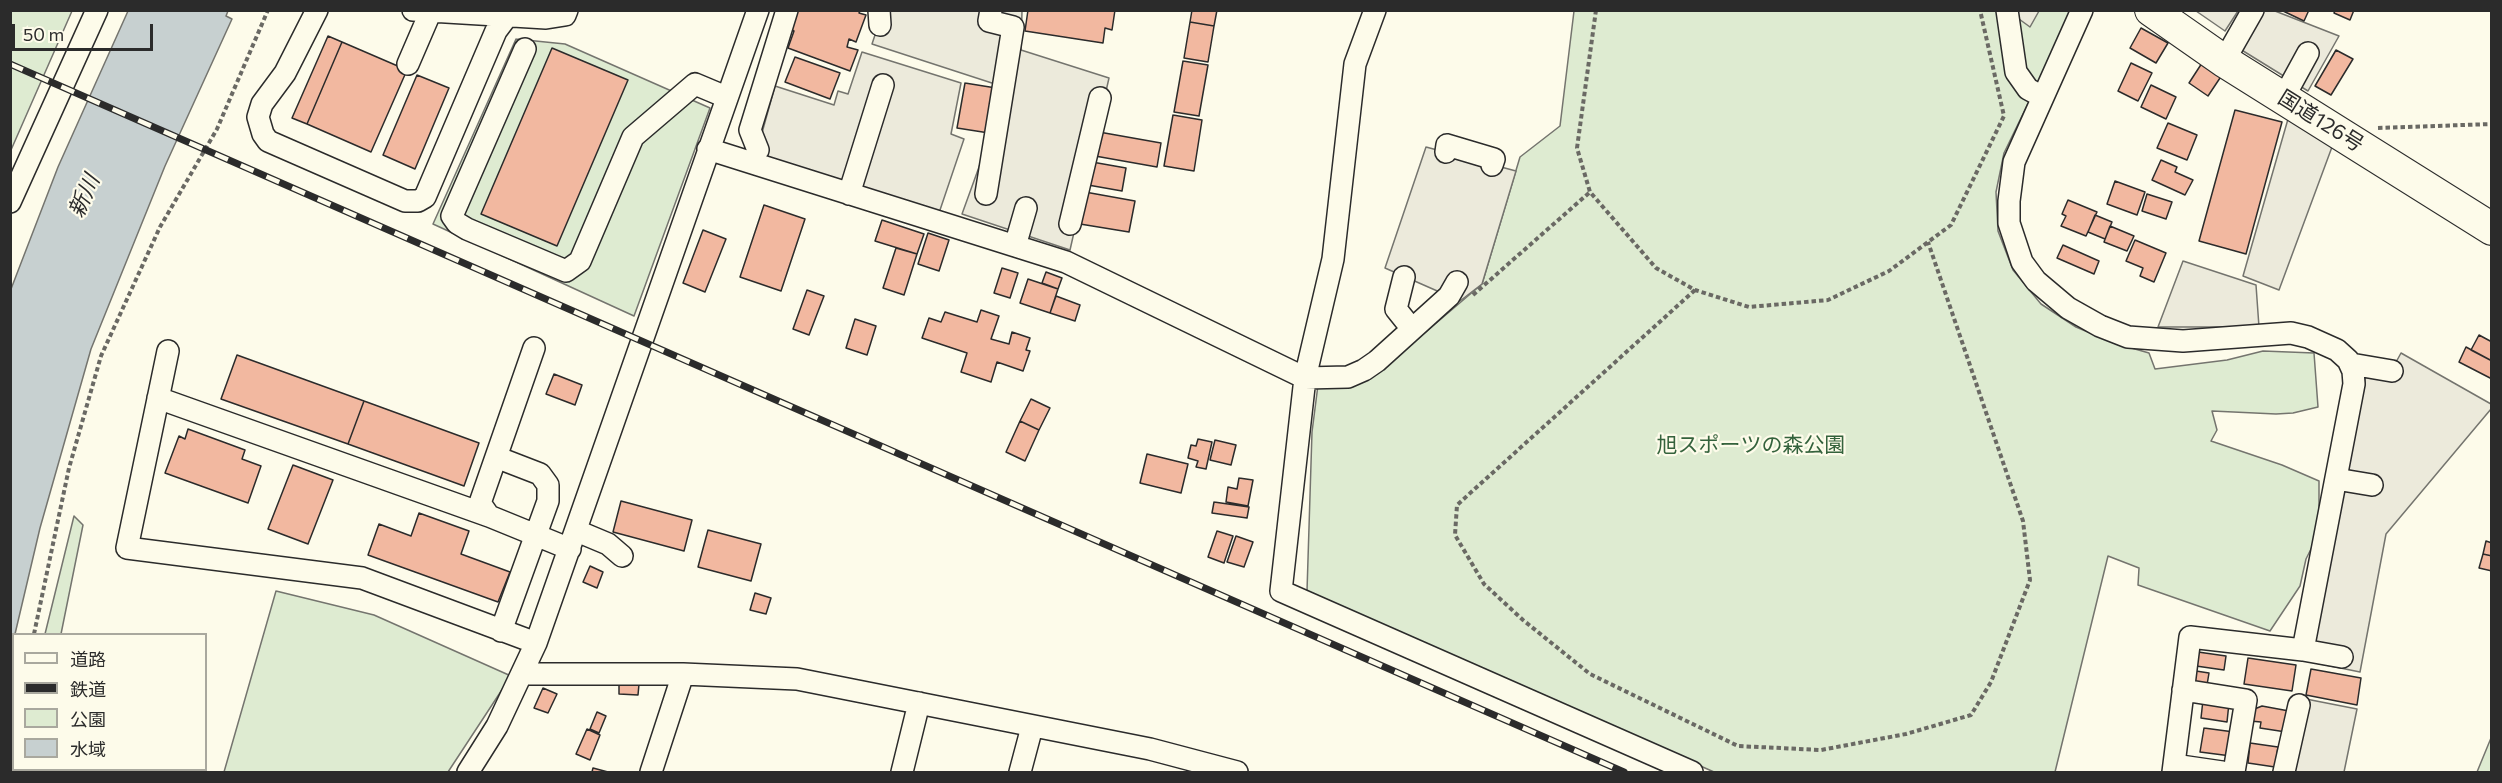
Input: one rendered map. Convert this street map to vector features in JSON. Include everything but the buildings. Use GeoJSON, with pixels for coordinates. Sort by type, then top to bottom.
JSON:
{"type":"FeatureCollection","features":[{"type":"Feature","properties":{"kind":"highway","name":"国道126号"},"geometry":{"type":"LineString","coordinates":[[2151,10],[2224,61],[2492,229]]}},
{"type":"Feature","properties":{"kind":"street"},"geometry":{"type":"LineString","coordinates":[[10,202],[97,10]]}},
{"type":"Feature","properties":{"kind":"street"},"geometry":{"type":"LineString","coordinates":[[317,10],[285,73],[262,104],[258,117],[263,134],[268,141],[405,201],[425,197],[496,31],[508,15]]}},
{"type":"Feature","properties":{"kind":"street"},"geometry":{"type":"LineString","coordinates":[[408,64],[422,12],[546,18],[566,15],[567,10]]}},
{"type":"Feature","properties":{"kind":"street"},"geometry":{"type":"LineString","coordinates":[[468,772],[497,726],[536,643],[758,10]]}},
{"type":"Feature","properties":{"kind":"street"},"geometry":{"type":"LineString","coordinates":[[758,150],[750,130],[764,102],[787,10]]}},
{"type":"Feature","properties":{"kind":"street"},"geometry":{"type":"LineString","coordinates":[[986,194],[1013,27],[989,21],[991,10]]}},
{"type":"Feature","properties":{"kind":"street"},"geometry":{"type":"LineString","coordinates":[[1375,10],[1355,64],[1333,259],[1305,378],[1281,591],[1692,772]]}},
{"type":"Feature","properties":{"kind":"street"},"geometry":{"type":"LineString","coordinates":[[2007,10],[2016,72],[2028,89],[2043,98]]}},
{"type":"Feature","properties":{"kind":"street"},"geometry":{"type":"LineString","coordinates":[[2082,10],[2014,162],[2008,201],[2009,224],[2022,262],[2051,296],[2100,326],[2128,337],[2183,341],[2291,333],[2308,337],[2337,350],[2351,364],[2392,371]]}},
{"type":"Feature","properties":{"kind":"street"},"geometry":{"type":"LineString","coordinates":[[2224,61],[2253,10]]}},
{"type":"Feature","properties":{"kind":"street"},"geometry":{"type":"LineString","coordinates":[[525,49],[452,216],[457,224],[467,229],[566,271],[580,261],[633,137],[695,84],[764,102]]}},
{"type":"Feature","properties":{"kind":"street"},"geometry":{"type":"LineString","coordinates":[[2284,97],[2308,53]]}},
{"type":"Feature","properties":{"kind":"street"},"geometry":{"type":"LineString","coordinates":[[849,194],[883,85]]}},
{"type":"Feature","properties":{"kind":"street"},"geometry":{"type":"LineString","coordinates":[[1070,224],[1100,98]]}},
{"type":"Feature","properties":{"kind":"street"},"geometry":{"type":"LineString","coordinates":[[1446,152],[1448,146],[1494,159],[1492,165]]}},
{"type":"Feature","properties":{"kind":"street"},"geometry":{"type":"LineString","coordinates":[[708,149],[1066,262],[1305,378],[1348,377],[1364,370],[1449,296],[1457,282]]}},
{"type":"Feature","properties":{"kind":"street"},"geometry":{"type":"LineString","coordinates":[[1015,246],[1026,208]]}},
{"type":"Feature","properties":{"kind":"street"},"geometry":{"type":"LineString","coordinates":[[1404,277],[1396,309],[1412,330]]}},
{"type":"Feature","properties":{"kind":"street"},"geometry":{"type":"LineString","coordinates":[[489,516],[480,503],[534,348]]}},
{"type":"Feature","properties":{"kind":"street"},"geometry":{"type":"LineString","coordinates":[[168,351],[127,548],[362,578],[536,643]]}},
{"type":"Feature","properties":{"kind":"street"},"geometry":{"type":"LineString","coordinates":[[2303,650],[2354,384],[2351,364]]}},
{"type":"Feature","properties":{"kind":"street"},"geometry":{"type":"LineString","coordinates":[[158,398],[489,516],[534,536],[608,544],[622,556]]}},
{"type":"Feature","properties":{"kind":"street"},"geometry":{"type":"LineString","coordinates":[[496,457],[540,474],[548,485],[548,501],[501,631]]}},
{"type":"Feature","properties":{"kind":"street"},"geometry":{"type":"LineString","coordinates":[[2336,479],[2372,485]]}},
{"type":"Feature","properties":{"kind":"street"},"geometry":{"type":"LineString","coordinates":[[2222,772],[2173,769],[2190,637],[2303,650],[2342,657]]}},
{"type":"Feature","properties":{"kind":"street"},"geometry":{"type":"LineString","coordinates":[[523,674],[683,674],[797,679],[1150,749],[1237,772]]}},
{"type":"Feature","properties":{"kind":"street"},"geometry":{"type":"LineString","coordinates":[[651,772],[683,674]]}},
{"type":"Feature","properties":{"kind":"street"},"geometry":{"type":"LineString","coordinates":[[2183,690],[2246,700],[2234,772]]}},
{"type":"Feature","properties":{"kind":"street"},"geometry":{"type":"LineString","coordinates":[[902,772],[919,703]]}},
{"type":"Feature","properties":{"kind":"street"},"geometry":{"type":"LineString","coordinates":[[2284,772],[2299,705]]}},
{"type":"Feature","properties":{"kind":"street"},"geometry":{"type":"LineString","coordinates":[[1020,772],[1032,727]]}},
{"type":"Feature","properties":{"kind":"path"},"geometry":{"type":"LineString","coordinates":[[34,633],[69,468],[101,356],[160,227],[217,129],[268,10]]}},
{"type":"Feature","properties":{"kind":"path"},"geometry":{"type":"LineString","coordinates":[[1596,10],[1577,148],[1590,192],[1656,268],[1695,290],[1749,307],[1827,300],[1889,271],[1951,225],[2004,116],[1980,10]]}},
{"type":"Feature","properties":{"kind":"path"},"geometry":{"type":"LineString","coordinates":[[2372,128],[2492,124]]}},
{"type":"Feature","properties":{"kind":"path"},"geometry":{"type":"LineString","coordinates":[[1695,290],[1457,505],[1455,535],[1484,584],[1523,620],[1590,674],[1738,746],[1821,750],[1906,734],[1971,715],[1991,682],[2030,580],[2023,521],[1928,242]]}},
{"type":"Feature","properties":{"kind":"green space"},"geometry":{"type":"Polygon","coordinates":[[[10,11],[72,11],[11,150],[10,11]]]}},
{"type":"Feature","properties":{"kind":"green space","name":"旭スポーツの森公園"},"geometry":{"type":"Polygon","coordinates":[[[1574,11],[2073,11],[2004,153],[1996,192],[1998,231],[2013,270],[2041,304],[2076,327],[2114,343],[2149,353],[2155,369],[2227,360],[2263,351],[2314,353],[2318,407],[2293,413],[2276,414],[2212,411],[2217,430],[2211,441],[2282,465],[2319,481],[2319,533],[2306,559],[2300,586],[2270,631],[2138,585],[2139,568],[2108,556],[2055,772],[1714,772],[1307,591],[1312,432],[1318,385],[1348,386],[1374,376],[1482,284],[1520,157],[1560,126],[1574,11]]]}},
{"type":"Feature","properties":{"kind":"green space"},"geometry":{"type":"Polygon","coordinates":[[[516,39],[565,44],[710,108],[634,316],[433,224],[516,39]]]}},
{"type":"Feature","properties":{"kind":"green space"},"geometry":{"type":"Polygon","coordinates":[[[74,516],[83,525],[61,633],[45,633],[74,516]]]}},
{"type":"Feature","properties":{"kind":"green space"},"geometry":{"type":"Polygon","coordinates":[[[276,591],[374,615],[511,676],[448,772],[224,772],[276,591]]]}},
{"type":"Feature","properties":{"kind":"green space"},"geometry":{"type":"Polygon","coordinates":[[[2491,738],[2491,772],[2477,772],[2491,738]]]}},
{"type":"Feature","properties":{"kind":"green space"},"geometry":{"type":"Polygon","coordinates":[[[14,771],[92,771],[91,772],[14,771]]]}},
{"type":"Feature","properties":{"kind":"shaded area"},"geometry":{"type":"Polygon","coordinates":[[[883,11],[1022,11],[1021,50],[1109,78],[1070,250],[962,214],[987,145],[998,85],[872,44],[883,11]]]}},
{"type":"Feature","properties":{"kind":"shaded area"},"geometry":{"type":"Polygon","coordinates":[[[2008,11],[2039,11],[2030,27],[2008,11]]]}},
{"type":"Feature","properties":{"kind":"shaded area"},"geometry":{"type":"Polygon","coordinates":[[[2196,11],[2238,11],[2225,31],[2196,11]]]}},
{"type":"Feature","properties":{"kind":"shaded area"},"geometry":{"type":"Polygon","coordinates":[[[2263,11],[2275,11],[2339,36],[2308,91],[2240,49],[2263,11]]]}},
{"type":"Feature","properties":{"kind":"shaded area"},"geometry":{"type":"Polygon","coordinates":[[[862,52],[961,83],[951,134],[964,139],[939,213],[755,158],[775,86],[834,105],[838,91],[848,94],[862,52]]]}},
{"type":"Feature","properties":{"kind":"shaded area"},"geometry":{"type":"Polygon","coordinates":[[[2288,119],[2332,147],[2279,290],[2243,276],[2288,119]]]}},
{"type":"Feature","properties":{"kind":"shaded area"},"geometry":{"type":"Polygon","coordinates":[[[1426,147],[1516,171],[1482,284],[1460,301],[1385,268],[1426,147]]]}},
{"type":"Feature","properties":{"kind":"shaded area"},"geometry":{"type":"Polygon","coordinates":[[[2183,261],[2256,285],[2259,327],[2158,327],[2183,261]]]}},
{"type":"Feature","properties":{"kind":"shaded area"},"geometry":{"type":"Polygon","coordinates":[[[2401,353],[2491,404],[2491,409],[2386,534],[2360,672],[2311,662],[2365,383],[2364,366],[2395,364],[2401,353]]]}},
{"type":"Feature","properties":{"kind":"shaded area"},"geometry":{"type":"Polygon","coordinates":[[[2306,699],[2357,709],[2344,772],[2292,772],[2306,699]]]}},
{"type":"Feature","properties":{"kind":"water","name":"新川"},"geometry":{"type":"Polygon","coordinates":[[[128,11],[228,11],[226,16],[232,19],[165,166],[91,349],[40,528],[15,633],[12,633],[11,651],[11,289],[58,167],[128,11]]]}},
{"type":"Feature","properties":{"kind":"railway"},"geometry":{"type":"LineString","coordinates":[[10,64],[1624,772]]}}]}
